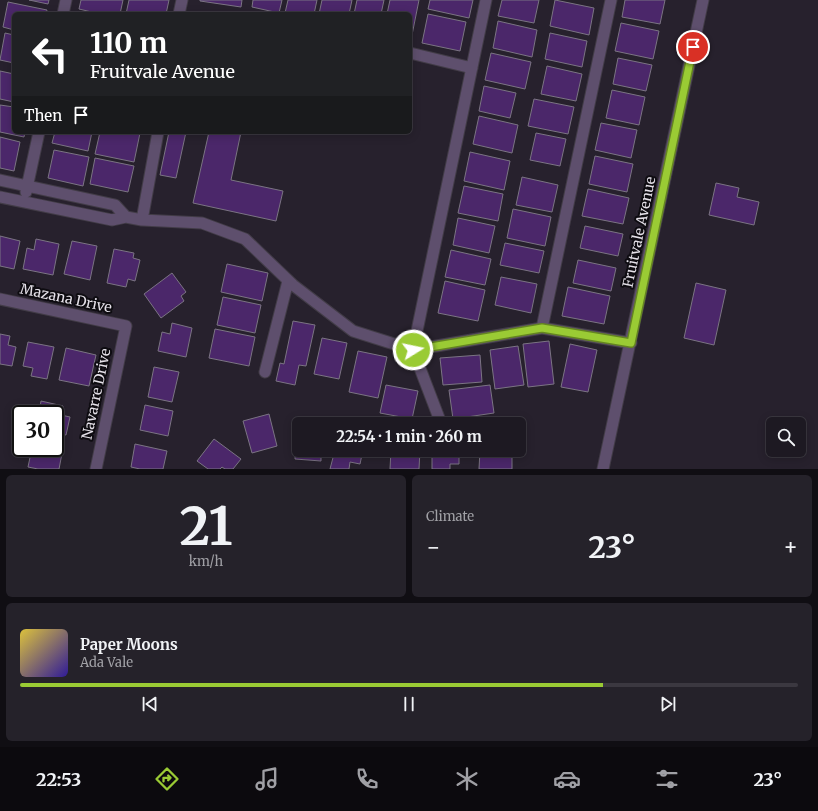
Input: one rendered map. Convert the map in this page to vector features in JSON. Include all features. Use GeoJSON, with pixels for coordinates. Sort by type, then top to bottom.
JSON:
{"type":"FeatureCollection","features":[{"type":"Feature","properties":{"kind":"street"},"geometry":{"type":"LineString","coordinates":[[63,12],[66,0]]}},
{"type":"Feature","properties":{"kind":"street"},"geometry":{"type":"LineString","coordinates":[[179,12],[182,0]]}},
{"type":"Feature","properties":{"kind":"street"},"geometry":{"type":"LineString","coordinates":[[439,417],[413,350],[486,0]]}},
{"type":"Feature","properties":{"kind":"street"},"geometry":{"type":"LineString","coordinates":[[542,328],[611,0]]}},
{"type":"Feature","properties":{"kind":"street","name":"Fruitvale Avenue"},"geometry":{"type":"LineString","coordinates":[[603,469],[703,0]]}},
{"type":"Feature","properties":{"kind":"street"},"geometry":{"type":"LineString","coordinates":[[412,53],[472,68]]}},
{"type":"Feature","properties":{"kind":"street"},"geometry":{"type":"LineString","coordinates":[[24,202],[38,134]]}},
{"type":"Feature","properties":{"kind":"street"},"geometry":{"type":"LineString","coordinates":[[142,220],[158,134]]}},
{"type":"Feature","properties":{"kind":"street"},"geometry":{"type":"LineString","coordinates":[[0,180],[115,205],[126,217]]}},
{"type":"Feature","properties":{"kind":"street"},"geometry":{"type":"LineString","coordinates":[[0,197],[112,220],[126,217],[142,220],[202,223],[245,239],[288,281],[353,331],[413,350],[542,328],[631,343]]}},
{"type":"Feature","properties":{"kind":"street"},"geometry":{"type":"LineString","coordinates":[[266,372],[288,281]]}},
{"type":"Feature","properties":{"kind":"street","name":"Mazana Drive"},"geometry":{"type":"LineString","coordinates":[[0,299],[126,326]]}},
{"type":"Feature","properties":{"kind":"street","name":"Navarre Drive"},"geometry":{"type":"LineString","coordinates":[[96,469],[126,326]]}},
{"type":"Feature","properties":{"kind":"building"},"geometry":{"type":"Polygon","coordinates":[[[29,0],[49,0],[48,4],[29,0]]]}},
{"type":"Feature","properties":{"kind":"building"},"geometry":{"type":"Polygon","coordinates":[[[81,0],[123,0],[120,12],[92,12],[79,9],[81,0]]]}},
{"type":"Feature","properties":{"kind":"building"},"geometry":{"type":"Polygon","coordinates":[[[129,0],[169,0],[166,12],[126,12],[129,0]]]}},
{"type":"Feature","properties":{"kind":"building"},"geometry":{"type":"Polygon","coordinates":[[[200,0],[242,0],[241,7],[200,0]]]}},
{"type":"Feature","properties":{"kind":"building"},"geometry":{"type":"Polygon","coordinates":[[[253,0],[282,0],[279,12],[252,7],[253,0]]]}},
{"type":"Feature","properties":{"kind":"building"},"geometry":{"type":"Polygon","coordinates":[[[288,0],[317,0],[314,12],[285,12],[288,0]]]}},
{"type":"Feature","properties":{"kind":"building"},"geometry":{"type":"Polygon","coordinates":[[[322,0],[352,0],[349,12],[319,12],[322,0]]]}},
{"type":"Feature","properties":{"kind":"building"},"geometry":{"type":"Polygon","coordinates":[[[357,0],[384,0],[381,12],[354,12],[357,0]]]}},
{"type":"Feature","properties":{"kind":"building"},"geometry":{"type":"Polygon","coordinates":[[[390,0],[419,0],[412,35],[412,12],[387,12],[390,0]]]}},
{"type":"Feature","properties":{"kind":"building"},"geometry":{"type":"Polygon","coordinates":[[[430,0],[473,0],[469,18],[428,9],[430,0]]]}},
{"type":"Feature","properties":{"kind":"building"},"geometry":{"type":"Polygon","coordinates":[[[502,0],[539,0],[534,23],[498,16],[502,0]]]}},
{"type":"Feature","properties":{"kind":"building"},"geometry":{"type":"Polygon","coordinates":[[[555,0],[594,8],[589,35],[550,26],[555,0]]]}},
{"type":"Feature","properties":{"kind":"building"},"geometry":{"type":"Polygon","coordinates":[[[625,0],[665,0],[660,24],[622,17],[625,0]]]}},
{"type":"Feature","properties":{"kind":"building"},"geometry":{"type":"Polygon","coordinates":[[[8,2],[47,10],[46,12],[12,12],[12,29],[3,27],[8,2]]]}},
{"type":"Feature","properties":{"kind":"building"},"geometry":{"type":"Polygon","coordinates":[[[428,14],[466,22],[460,51],[422,43],[428,14]]]}},
{"type":"Feature","properties":{"kind":"building"},"geometry":{"type":"Polygon","coordinates":[[[498,21],[537,30],[532,57],[493,48],[498,21]]]}},
{"type":"Feature","properties":{"kind":"building"},"geometry":{"type":"Polygon","coordinates":[[[621,23],[659,31],[653,59],[615,51],[621,23]]]}},
{"type":"Feature","properties":{"kind":"building"},"geometry":{"type":"Polygon","coordinates":[[[5,33],[12,35],[12,63],[0,60],[5,33]]]}},
{"type":"Feature","properties":{"kind":"building"},"geometry":{"type":"Polygon","coordinates":[[[550,33],[587,41],[582,67],[545,59],[550,33]]]}},
{"type":"Feature","properties":{"kind":"building"},"geometry":{"type":"Polygon","coordinates":[[[491,53],[531,62],[525,89],[485,80],[491,53]]]}},
{"type":"Feature","properties":{"kind":"building"},"geometry":{"type":"Polygon","coordinates":[[[618,58],[652,65],[646,91],[613,84],[618,58]]]}},
{"type":"Feature","properties":{"kind":"building"},"geometry":{"type":"Polygon","coordinates":[[[547,66],[582,74],[576,101],[541,94],[547,66]]]}},
{"type":"Feature","properties":{"kind":"building"},"geometry":{"type":"Polygon","coordinates":[[[0,71],[12,74],[12,102],[0,99],[0,71]]]}},
{"type":"Feature","properties":{"kind":"building"},"geometry":{"type":"Polygon","coordinates":[[[484,86],[516,93],[510,118],[479,111],[484,86]]]}},
{"type":"Feature","properties":{"kind":"building"},"geometry":{"type":"Polygon","coordinates":[[[612,90],[645,97],[639,125],[606,118],[612,90]]]}},
{"type":"Feature","properties":{"kind":"building"},"geometry":{"type":"Polygon","coordinates":[[[534,99],[574,107],[568,134],[528,126],[534,99]]]}},
{"type":"Feature","properties":{"kind":"building"},"geometry":{"type":"Polygon","coordinates":[[[0,105],[12,107],[12,134],[25,134],[24,137],[0,132],[0,105]]]}},
{"type":"Feature","properties":{"kind":"building"},"geometry":{"type":"Polygon","coordinates":[[[479,116],[518,125],[512,153],[473,144],[479,116]]]}},
{"type":"Feature","properties":{"kind":"building"},"geometry":{"type":"Polygon","coordinates":[[[601,123],[637,130],[631,158],[595,150],[601,123]]]}},
{"type":"Feature","properties":{"kind":"building"},"geometry":{"type":"Polygon","coordinates":[[[536,133],[566,139],[560,166],[530,160],[536,133]]]}},
{"type":"Feature","properties":{"kind":"building"},"geometry":{"type":"Polygon","coordinates":[[[54,134],[92,134],[88,151],[52,143],[54,134]]]}},
{"type":"Feature","properties":{"kind":"building"},"geometry":{"type":"Polygon","coordinates":[[[100,134],[140,134],[134,162],[95,154],[100,134]]]}},
{"type":"Feature","properties":{"kind":"building"},"geometry":{"type":"Polygon","coordinates":[[[169,134],[186,134],[176,178],[160,175],[169,134]]]}},
{"type":"Feature","properties":{"kind":"building"},"geometry":{"type":"Polygon","coordinates":[[[209,134],[241,134],[231,180],[283,191],[276,221],[193,203],[209,134]]]}},
{"type":"Feature","properties":{"kind":"building"},"geometry":{"type":"Polygon","coordinates":[[[0,137],[20,142],[14,171],[0,168],[0,137]]]}},
{"type":"Feature","properties":{"kind":"building"},"geometry":{"type":"Polygon","coordinates":[[[54,150],[89,157],[83,186],[48,178],[54,150]]]}},
{"type":"Feature","properties":{"kind":"building"},"geometry":{"type":"Polygon","coordinates":[[[470,152],[510,161],[504,190],[464,181],[470,152]]]}},
{"type":"Feature","properties":{"kind":"building"},"geometry":{"type":"Polygon","coordinates":[[[595,156],[633,164],[627,192],[589,184],[595,156]]]}},
{"type":"Feature","properties":{"kind":"building"},"geometry":{"type":"Polygon","coordinates":[[[95,158],[134,166],[128,192],[90,184],[95,158]]]}},
{"type":"Feature","properties":{"kind":"building"},"geometry":{"type":"Polygon","coordinates":[[[522,177],[558,185],[552,212],[516,205],[522,177]]]}},
{"type":"Feature","properties":{"kind":"building"},"geometry":{"type":"Polygon","coordinates":[[[716,183],[739,188],[737,197],[759,202],[754,225],[709,215],[716,183]]]}},
{"type":"Feature","properties":{"kind":"building"},"geometry":{"type":"Polygon","coordinates":[[[464,186],[503,194],[498,221],[458,213],[464,186]]]}},
{"type":"Feature","properties":{"kind":"building"},"geometry":{"type":"Polygon","coordinates":[[[588,189],[629,198],[623,224],[582,216],[588,189]]]}},
{"type":"Feature","properties":{"kind":"building"},"geometry":{"type":"Polygon","coordinates":[[[513,209],[551,217],[545,246],[507,238],[513,209]]]}},
{"type":"Feature","properties":{"kind":"building"},"geometry":{"type":"Polygon","coordinates":[[[458,218],[495,226],[489,253],[453,245],[458,218]]]}},
{"type":"Feature","properties":{"kind":"building"},"geometry":{"type":"Polygon","coordinates":[[[585,226],[623,234],[618,256],[580,248],[585,226]]]}},
{"type":"Feature","properties":{"kind":"building"},"geometry":{"type":"Polygon","coordinates":[[[0,236],[20,241],[14,269],[0,266],[0,236]]]}},
{"type":"Feature","properties":{"kind":"building"},"geometry":{"type":"Polygon","coordinates":[[[36,239],[59,244],[53,275],[23,269],[27,248],[34,250],[36,239]]]}},
{"type":"Feature","properties":{"kind":"building"},"geometry":{"type":"Polygon","coordinates":[[[72,241],[97,246],[90,280],[64,274],[72,241]]]}},
{"type":"Feature","properties":{"kind":"building"},"geometry":{"type":"Polygon","coordinates":[[[505,243],[544,251],[539,273],[500,265],[505,243]]]}},
{"type":"Feature","properties":{"kind":"building"},"geometry":{"type":"Polygon","coordinates":[[[114,249],[134,253],[133,258],[140,260],[135,281],[128,279],[126,287],[107,283],[114,249]]]}},
{"type":"Feature","properties":{"kind":"building"},"geometry":{"type":"Polygon","coordinates":[[[451,250],[491,259],[485,285],[445,277],[451,250]]]}},
{"type":"Feature","properties":{"kind":"building"},"geometry":{"type":"Polygon","coordinates":[[[578,260],[616,268],[611,291],[573,283],[578,260]]]}},
{"type":"Feature","properties":{"kind":"building"},"geometry":{"type":"Polygon","coordinates":[[[227,264],[268,273],[262,301],[221,292],[227,264]]]}},
{"type":"Feature","properties":{"kind":"building"},"geometry":{"type":"Polygon","coordinates":[[[172,273],[186,292],[181,296],[184,301],[161,318],[144,294],[172,273]]]}},
{"type":"Feature","properties":{"kind":"building"},"geometry":{"type":"Polygon","coordinates":[[[501,277],[537,284],[531,313],[495,305],[501,277]]]}},
{"type":"Feature","properties":{"kind":"building"},"geometry":{"type":"Polygon","coordinates":[[[445,281],[485,290],[478,321],[438,313],[445,281]]]}},
{"type":"Feature","properties":{"kind":"building"},"geometry":{"type":"Polygon","coordinates":[[[696,283],[726,290],[714,345],[684,338],[696,283]]]}},
{"type":"Feature","properties":{"kind":"building"},"geometry":{"type":"Polygon","coordinates":[[[568,287],[610,296],[604,324],[562,316],[568,287]]]}},
{"type":"Feature","properties":{"kind":"building"},"geometry":{"type":"Polygon","coordinates":[[[223,297],[261,305],[255,333],[217,325],[223,297]]]}},
{"type":"Feature","properties":{"kind":"building"},"geometry":{"type":"Polygon","coordinates":[[[293,321],[315,325],[306,366],[299,365],[295,385],[276,381],[280,363],[284,364],[293,321]]]}},
{"type":"Feature","properties":{"kind":"building"},"geometry":{"type":"Polygon","coordinates":[[[172,323],[192,328],[186,357],[158,351],[162,332],[170,334],[172,323]]]}},
{"type":"Feature","properties":{"kind":"building"},"geometry":{"type":"Polygon","coordinates":[[[215,329],[255,337],[249,366],[209,358],[215,329]]]}},
{"type":"Feature","properties":{"kind":"building"},"geometry":{"type":"Polygon","coordinates":[[[0,334],[10,336],[8,345],[16,347],[12,366],[0,364],[0,334]]]}},
{"type":"Feature","properties":{"kind":"building"},"geometry":{"type":"Polygon","coordinates":[[[322,338],[347,343],[339,379],[314,374],[322,338]]]}},
{"type":"Feature","properties":{"kind":"building"},"geometry":{"type":"Polygon","coordinates":[[[549,341],[554,384],[528,387],[523,344],[549,341]]]}},
{"type":"Feature","properties":{"kind":"building"},"geometry":{"type":"Polygon","coordinates":[[[28,342],[54,347],[47,379],[31,376],[33,368],[23,366],[28,342]]]}},
{"type":"Feature","properties":{"kind":"building"},"geometry":{"type":"Polygon","coordinates":[[[570,344],[597,350],[588,392],[561,387],[570,344]]]}},
{"type":"Feature","properties":{"kind":"building"},"geometry":{"type":"Polygon","coordinates":[[[518,346],[524,385],[495,389],[490,350],[518,346]]]}},
{"type":"Feature","properties":{"kind":"building"},"geometry":{"type":"Polygon","coordinates":[[[66,348],[96,355],[89,386],[59,380],[66,348]]]}},
{"type":"Feature","properties":{"kind":"building"},"geometry":{"type":"Polygon","coordinates":[[[358,351],[387,357],[378,398],[349,392],[358,351]]]}},
{"type":"Feature","properties":{"kind":"building"},"geometry":{"type":"Polygon","coordinates":[[[480,355],[482,382],[443,385],[440,358],[480,355]]]}},
{"type":"Feature","properties":{"kind":"building"},"geometry":{"type":"Polygon","coordinates":[[[154,367],[179,372],[172,402],[148,397],[154,367]]]}},
{"type":"Feature","properties":{"kind":"building"},"geometry":{"type":"Polygon","coordinates":[[[386,385],[418,391],[412,417],[401,417],[380,413],[386,385]]]}},
{"type":"Feature","properties":{"kind":"building"},"geometry":{"type":"Polygon","coordinates":[[[490,385],[494,413],[467,417],[453,417],[449,390],[490,385]]]}},
{"type":"Feature","properties":{"kind":"building"},"geometry":{"type":"Polygon","coordinates":[[[41,401],[59,405],[40,405],[41,401]]]}},
{"type":"Feature","properties":{"kind":"building"},"geometry":{"type":"Polygon","coordinates":[[[145,405],[173,411],[168,436],[140,430],[145,405]]]}},
{"type":"Feature","properties":{"kind":"building"},"geometry":{"type":"Polygon","coordinates":[[[269,414],[277,446],[252,453],[243,421],[269,414]]]}},
{"type":"Feature","properties":{"kind":"building"},"geometry":{"type":"Polygon","coordinates":[[[64,416],[70,417],[66,435],[64,435],[64,416]]]}},
{"type":"Feature","properties":{"kind":"building"},"geometry":{"type":"Polygon","coordinates":[[[214,439],[241,459],[233,469],[225,469],[222,467],[220,469],[208,469],[197,461],[214,439]]]}},
{"type":"Feature","properties":{"kind":"building"},"geometry":{"type":"Polygon","coordinates":[[[135,444],[167,451],[163,469],[140,469],[131,467],[135,444]]]}},
{"type":"Feature","properties":{"kind":"building"},"geometry":{"type":"Polygon","coordinates":[[[30,457],[61,457],[59,469],[38,469],[28,467],[30,457]]]}},
{"type":"Feature","properties":{"kind":"building"},"geometry":{"type":"Polygon","coordinates":[[[295,457],[321,457],[321,461],[295,459],[295,457]]]}},
{"type":"Feature","properties":{"kind":"building"},"geometry":{"type":"Polygon","coordinates":[[[333,457],[362,457],[360,464],[350,462],[349,469],[330,469],[333,457]]]}},
{"type":"Feature","properties":{"kind":"building"},"geometry":{"type":"Polygon","coordinates":[[[391,457],[420,457],[419,469],[390,469],[391,457]]]}},
{"type":"Feature","properties":{"kind":"building"},"geometry":{"type":"Polygon","coordinates":[[[432,457],[459,457],[459,464],[450,464],[450,469],[432,469],[432,457]]]}},
{"type":"Feature","properties":{"kind":"building"},"geometry":{"type":"Polygon","coordinates":[[[480,457],[512,457],[512,469],[479,469],[480,457]]]}},
{"type":"Feature","properties":{"kind":"route"},"geometry":{"type":"LineString","coordinates":[[413,350],[542,328],[631,343],[693,47]]}}]}
